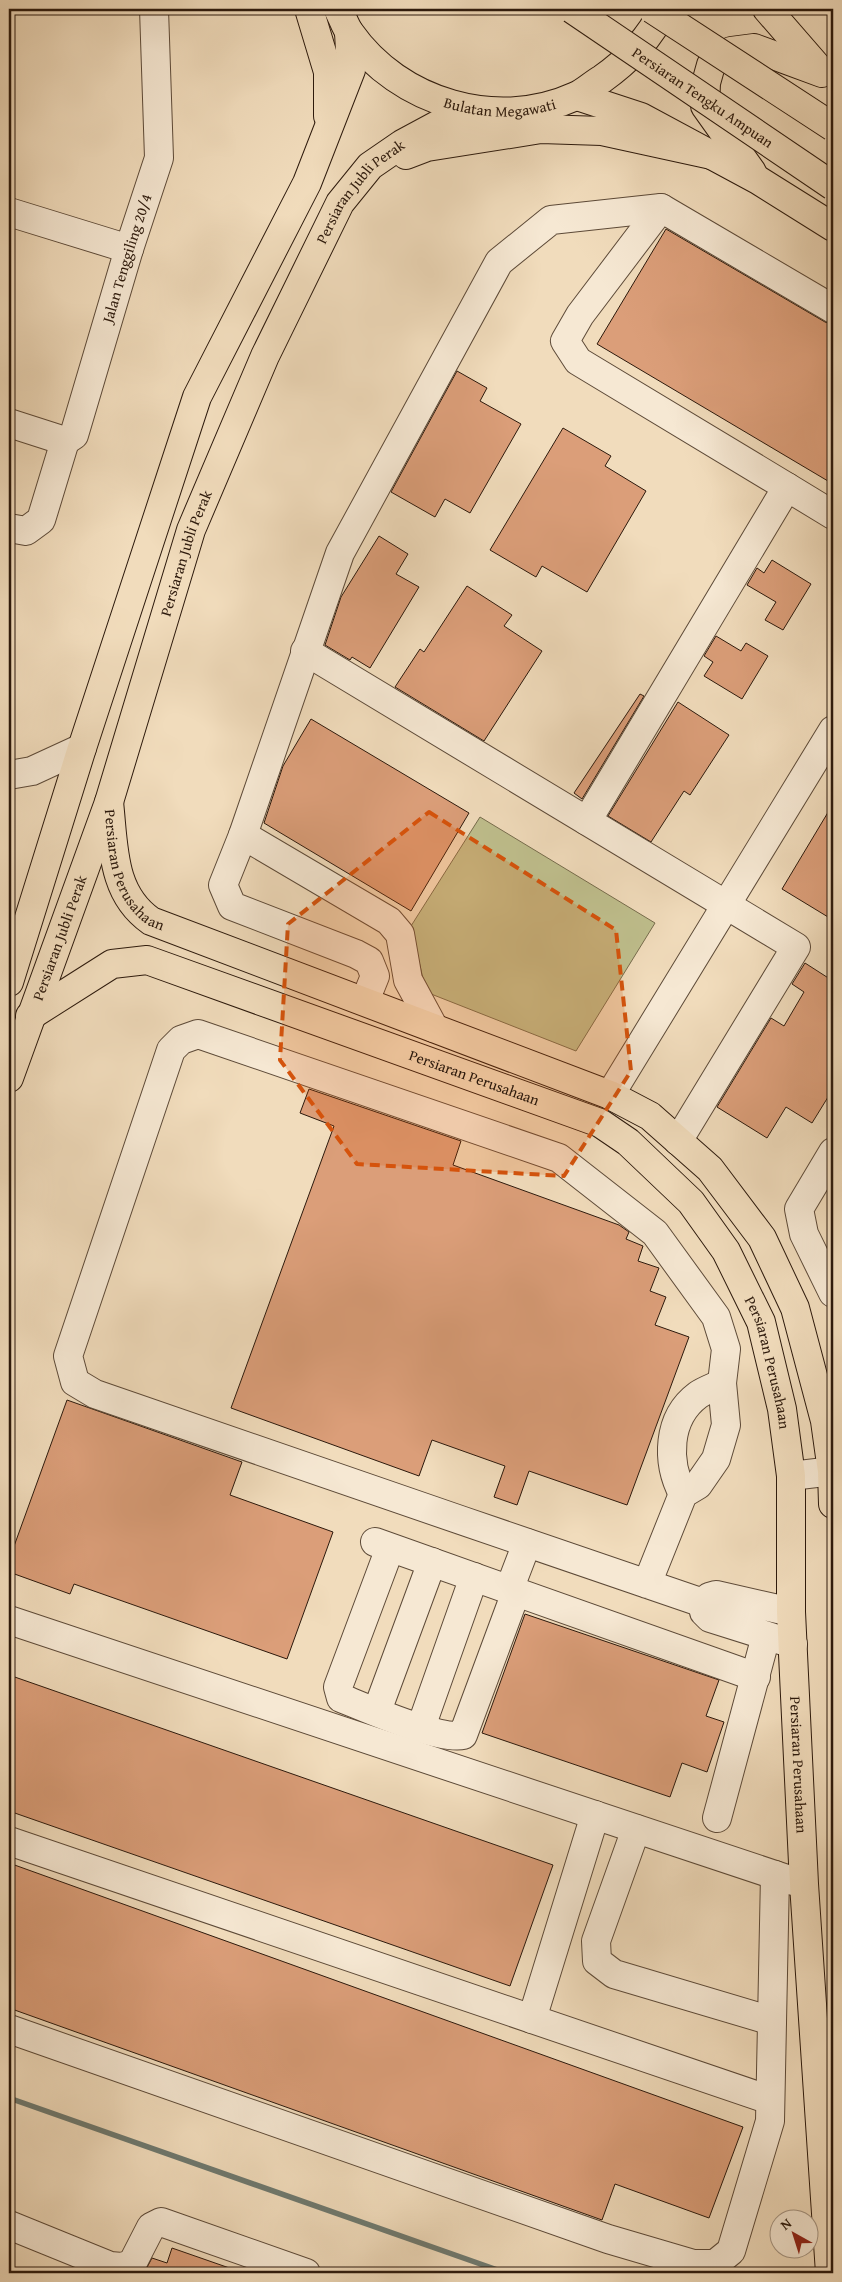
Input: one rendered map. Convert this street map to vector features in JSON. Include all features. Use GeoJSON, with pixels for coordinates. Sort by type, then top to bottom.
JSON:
{"type":"FeatureCollection","features":[{"type":"Feature","properties":{"kind":"main road"},"geometry":{"type":"LineString","coordinates":[[309,9],[328,72],[328,130]]}},
{"type":"Feature","properties":{"kind":"main road","name":"Persiaran Tengku Ampuan"},"geometry":{"type":"LineString","coordinates":[[572,9],[833,186]]}},
{"type":"Feature","properties":{"kind":"main road"},"geometry":{"type":"LineString","coordinates":[[652,9],[833,127]]}},
{"type":"Feature","properties":{"kind":"main road","name":"Bulatan Megawati"},"geometry":{"type":"LineString","coordinates":[[344,20],[384,71],[430,98],[480,112],[530,110],[576,96],[624,64],[659,20],[663,9]]}},
{"type":"Feature","properties":{"kind":"main road"},"geometry":{"type":"LineString","coordinates":[[767,9],[827,77]]}},
{"type":"Feature","properties":{"kind":"main road"},"geometry":{"type":"LineString","coordinates":[[9,982],[82,748],[197,397],[307,183],[351,70],[344,20]]}},
{"type":"Feature","properties":{"kind":"main road"},"geometry":{"type":"LineString","coordinates":[[758,180],[705,106],[706,83],[711,65],[732,51],[754,48],[827,77]]}},
{"type":"Feature","properties":{"kind":"main road"},"geometry":{"type":"LineString","coordinates":[[576,96],[641,117],[758,180],[833,227]]}},
{"type":"Feature","properties":{"kind":"main road","name":"Persiaran Jubli Perak"},"geometry":{"type":"LineString","coordinates":[[9,1078],[109,802],[191,530],[265,356],[340,203],[370,166],[402,144],[441,123],[480,112]]}},
{"type":"Feature","properties":{"kind":"main road"},"geometry":{"type":"LineString","coordinates":[[358,181],[395,159],[427,148],[541,130],[602,131],[712,155]]}},
{"type":"Feature","properties":{"kind":"main road","name":"Persiaran Perusahaan"},"geometry":{"type":"LineString","coordinates":[[109,802],[116,869],[125,895],[138,912],[151,920],[610,1095],[650,1116],[710,1169],[762,1238],[795,1308],[825,1421],[833,1471],[833,1504]]}},
{"type":"Feature","properties":{"kind":"main road","name":"Persiaran Perusahaan"},"geometry":{"type":"LineString","coordinates":[[30,1016],[112,964],[147,960],[600,1123],[628,1142],[691,1202],[726,1251],[761,1322],[782,1409],[791,1476],[791,1612],[804,1884],[830,2273]]}},
{"type":"Feature","properties":{"kind":"street","name":"Jalan Tenggiling 20/4"},"geometry":{"type":"LineString","coordinates":[[9,528],[26,531],[41,520],[65,441],[74,435],[159,158],[154,9]]}},
{"type":"Feature","properties":{"kind":"street"},"geometry":{"type":"LineString","coordinates":[[661,208],[580,315],[565,341],[578,361],[833,515]]}},
{"type":"Feature","properties":{"kind":"street"},"geometry":{"type":"LineString","coordinates":[[365,1002],[375,976],[369,961],[356,954],[232,906],[223,885],[243,835],[340,553],[499,262],[551,220],[661,208],[833,309]]}},
{"type":"Feature","properties":{"kind":"street"},"geometry":{"type":"LineString","coordinates":[[9,212],[130,249]]}},
{"type":"Feature","properties":{"kind":"street"},"geometry":{"type":"LineString","coordinates":[[9,423],[65,441]]}},
{"type":"Feature","properties":{"kind":"street"},"geometry":{"type":"LineString","coordinates":[[587,821],[787,487]]}},
{"type":"Feature","properties":{"kind":"street"},"geometry":{"type":"LineString","coordinates":[[305,651],[796,947],[678,1141]]}},
{"type":"Feature","properties":{"kind":"street"},"geometry":{"type":"LineString","coordinates":[[610,1095],[833,730]]}},
{"type":"Feature","properties":{"kind":"street"},"geometry":{"type":"LineString","coordinates":[[9,775],[32,771],[82,748]]}},
{"type":"Feature","properties":{"kind":"street"},"geometry":{"type":"LineString","coordinates":[[243,835],[389,921],[400,934],[408,980],[434,1028]]}},
{"type":"Feature","properties":{"kind":"street"},"geometry":{"type":"LineString","coordinates":[[375,976],[408,980]]}},
{"type":"Feature","properties":{"kind":"street"},"geometry":{"type":"LineString","coordinates":[[647,1584],[683,1494],[698,1485],[716,1459],[726,1425],[722,1383],[726,1349],[716,1317],[660,1240],[654,1233],[559,1158],[198,1034],[181,1040],[171,1050],[68,1356],[75,1382],[95,1394],[527,1543],[647,1584],[703,1603]]}},
{"type":"Feature","properties":{"kind":"street"},"geometry":{"type":"LineString","coordinates":[[833,1152],[799,1208],[804,1234],[833,1293]]}},
{"type":"Feature","properties":{"kind":"street"},"geometry":{"type":"LineString","coordinates":[[683,1494],[674,1478],[670,1454],[680,1415],[698,1396],[722,1383]]}},
{"type":"Feature","properties":{"kind":"street"},"geometry":{"type":"LineString","coordinates":[[791,1476],[833,1471]]}},
{"type":"Feature","properties":{"kind":"street"},"geometry":{"type":"LineString","coordinates":[[527,1543],[512,1591],[463,1735],[455,1737],[421,1727],[342,1698],[338,1687],[382,1545],[432,1562],[512,1591],[756,1677]]}},
{"type":"Feature","properties":{"kind":"street"},"geometry":{"type":"LineString","coordinates":[[377,1711],[432,1562]]}},
{"type":"Feature","properties":{"kind":"street"},"geometry":{"type":"LineString","coordinates":[[421,1727],[474,1577]]}},
{"type":"Feature","properties":{"kind":"street"},"geometry":{"type":"LineString","coordinates":[[791,1612],[716,1595],[709,1596],[703,1603],[704,1612],[710,1618],[793,1644]]}},
{"type":"Feature","properties":{"kind":"street"},"geometry":{"type":"LineString","coordinates":[[9,1620],[804,1884]]}},
{"type":"Feature","properties":{"kind":"street"},"geometry":{"type":"LineString","coordinates":[[716,1818],[766,1636]]}},
{"type":"Feature","properties":{"kind":"street"},"geometry":{"type":"LineString","coordinates":[[532,2020],[595,1815]]}},
{"type":"Feature","properties":{"kind":"street"},"geometry":{"type":"LineString","coordinates":[[636,1828],[596,1941],[597,1961],[614,1974],[772,2021]]}},
{"type":"Feature","properties":{"kind":"street"},"geometry":{"type":"LineString","coordinates":[[9,1841],[770,2100]]}},
{"type":"Feature","properties":{"kind":"street"},"geometry":{"type":"LineString","coordinates":[[9,2029],[608,2239],[693,2264],[715,2264],[731,2251],[770,2120],[776,1875]]}},
{"type":"Feature","properties":{"kind":"street"},"geometry":{"type":"LineString","coordinates":[[9,2225],[110,2266],[122,2267],[132,2264],[151,2227],[161,2222],[306,2273]]}},
{"type":"Feature","properties":{"kind":"highlighted area"},"geometry":{"type":"Polygon","coordinates":[[[429,812],[616,930],[631,1071],[564,1176],[357,1164],[280,1060],[288,924],[429,812]]]}},
{"type":"Feature","properties":{"kind":"green space"},"geometry":{"type":"Polygon","coordinates":[[[480,817],[655,923],[576,1051],[426,992],[411,926],[480,817]]]}},
{"type":"Feature","properties":{"kind":"building"},"geometry":{"type":"Polygon","coordinates":[[[666,229],[833,325],[833,484],[597,344],[666,229]]]}},
{"type":"Feature","properties":{"kind":"building"},"geometry":{"type":"Polygon","coordinates":[[[457,371],[487,388],[480,401],[521,424],[470,513],[445,499],[435,517],[391,492],[457,371]]]}},
{"type":"Feature","properties":{"kind":"building"},"geometry":{"type":"Polygon","coordinates":[[[563,428],[611,456],[605,466],[646,491],[587,592],[542,566],[536,577],[490,550],[563,428]]]}},
{"type":"Feature","properties":{"kind":"building"},"geometry":{"type":"Polygon","coordinates":[[[379,536],[408,554],[396,574],[419,587],[370,668],[352,657],[350,660],[325,645],[341,597],[379,536]]]}},
{"type":"Feature","properties":{"kind":"building"},"geometry":{"type":"Polygon","coordinates":[[[772,560],[811,584],[783,630],[765,620],[776,602],[747,585],[757,568],[764,573],[772,560]]]}},
{"type":"Feature","properties":{"kind":"building"},"geometry":{"type":"Polygon","coordinates":[[[467,586],[512,615],[504,626],[542,651],[484,741],[395,687],[420,649],[424,652],[467,586]]]}},
{"type":"Feature","properties":{"kind":"building"},"geometry":{"type":"Polygon","coordinates":[[[716,636],[741,651],[746,643],[768,656],[742,699],[704,676],[713,662],[704,656],[716,636]]]}},
{"type":"Feature","properties":{"kind":"building"},"geometry":{"type":"Polygon","coordinates":[[[640,694],[644,696],[582,799],[574,793],[640,694]]]}},
{"type":"Feature","properties":{"kind":"building"},"geometry":{"type":"Polygon","coordinates":[[[678,702],[729,735],[690,795],[684,791],[651,842],[608,816],[678,702]]]}},
{"type":"Feature","properties":{"kind":"building"},"geometry":{"type":"Polygon","coordinates":[[[311,719],[469,813],[411,911],[264,823],[283,766],[311,719]]]}},
{"type":"Feature","properties":{"kind":"building"},"geometry":{"type":"Polygon","coordinates":[[[833,804],[833,920],[782,889],[833,804]]]}},
{"type":"Feature","properties":{"kind":"building"},"geometry":{"type":"Polygon","coordinates":[[[805,963],[833,981],[833,1089],[812,1123],[786,1107],[767,1138],[717,1107],[771,1018],[784,1026],[804,992],[792,984],[805,963]]]}},
{"type":"Feature","properties":{"kind":"building"},"geometry":{"type":"Polygon","coordinates":[[[309,1089],[461,1141],[453,1165],[619,1225],[629,1232],[626,1239],[643,1246],[638,1261],[659,1268],[650,1291],[666,1297],[655,1325],[689,1337],[627,1505],[529,1471],[517,1505],[494,1497],[505,1466],[432,1440],[419,1476],[231,1408],[334,1126],[300,1113],[309,1089]]]}},
{"type":"Feature","properties":{"kind":"building"},"geometry":{"type":"Polygon","coordinates":[[[67,1400],[242,1462],[230,1495],[333,1532],[287,1659],[74,1584],[70,1594],[9,1572],[9,1560],[67,1400]]]}},
{"type":"Feature","properties":{"kind":"building"},"geometry":{"type":"Polygon","coordinates":[[[525,1614],[719,1680],[706,1716],[724,1722],[707,1772],[682,1763],[670,1797],[482,1733],[525,1614]]]}},
{"type":"Feature","properties":{"kind":"building"},"geometry":{"type":"Polygon","coordinates":[[[9,1675],[553,1865],[510,1986],[9,1811],[9,1675]]]}},
{"type":"Feature","properties":{"kind":"building"},"geometry":{"type":"Polygon","coordinates":[[[9,1863],[743,2127],[709,2218],[615,2184],[602,2220],[9,2008],[9,1863]]]}},
{"type":"Feature","properties":{"kind":"building"},"geometry":{"type":"Polygon","coordinates":[[[172,2248],[238,2271],[237,2273],[144,2273],[152,2258],[167,2263],[172,2248]]]}},
{"type":"Feature","properties":{"kind":"waterway"},"geometry":{"type":"LineString","coordinates":[[9,2098],[506,2273]]}}]}
